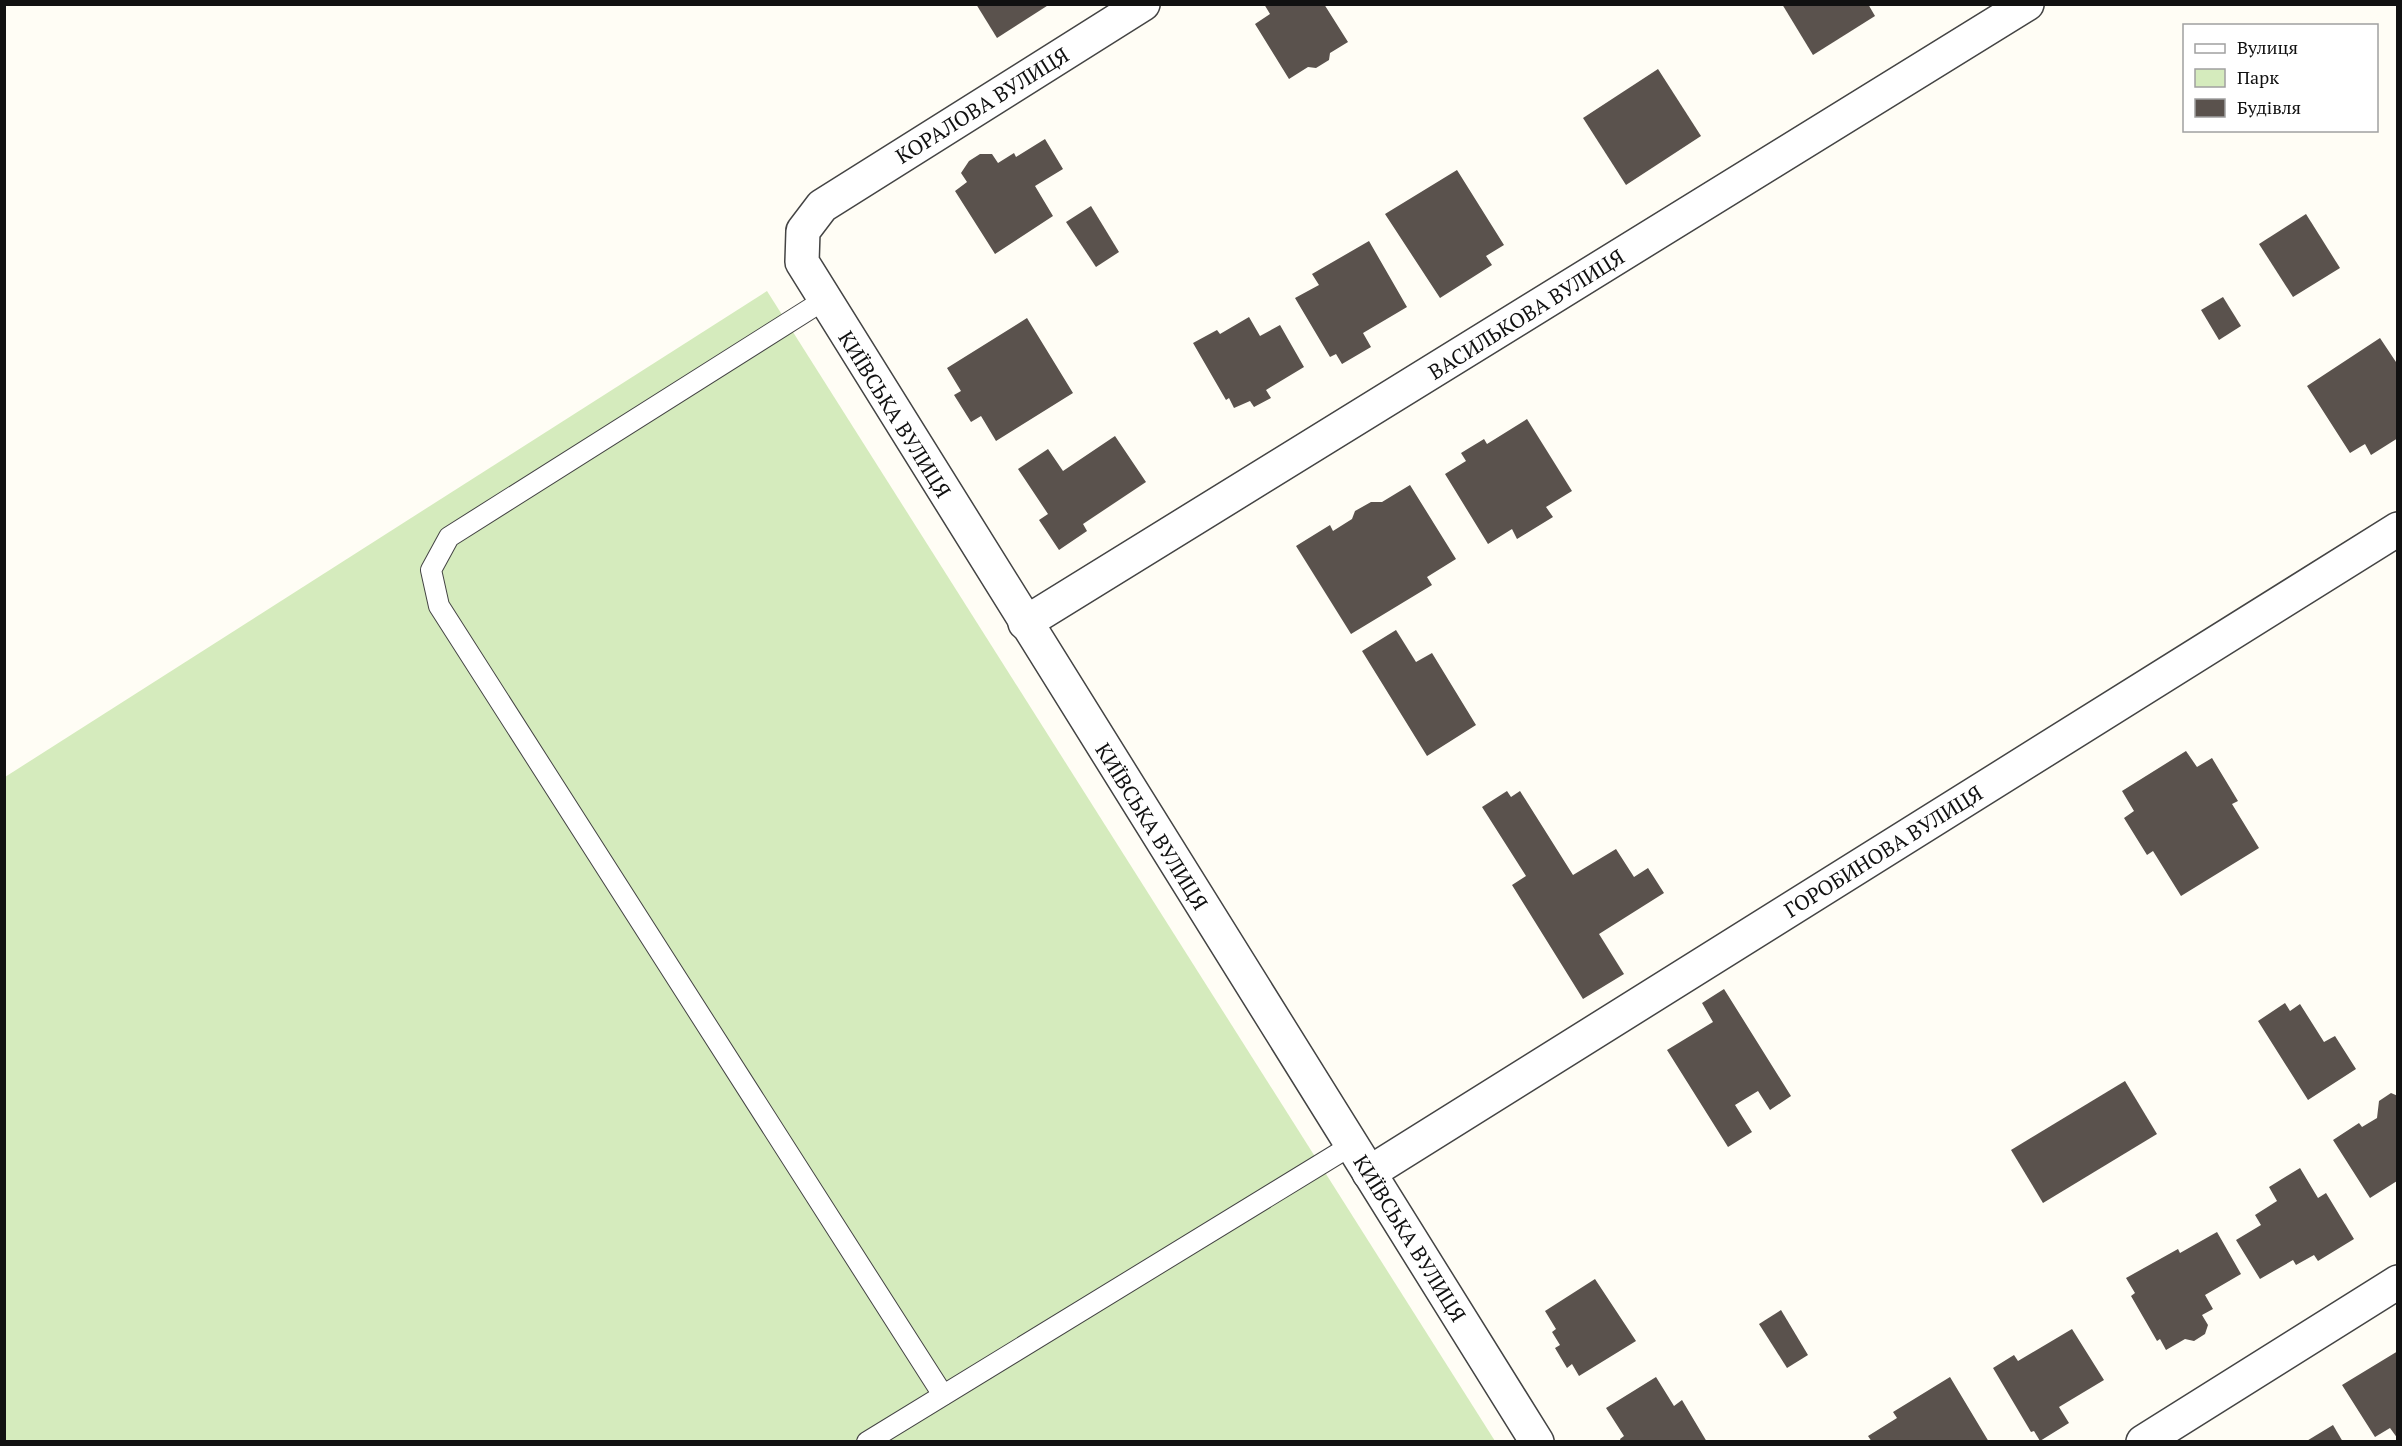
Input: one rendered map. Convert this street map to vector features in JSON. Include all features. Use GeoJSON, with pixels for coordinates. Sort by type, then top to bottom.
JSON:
{"type":"FeatureCollection","features":[{"type":"Feature","properties":{"kind":"street","name":"КОРАЛОВА ВУЛИЦЯ"},"geometry":{"type":"LineString","coordinates":[[822,206],[1143,4]]}},
{"type":"Feature","properties":{"kind":"street","name":"ВАСИЛЬКОВА ВУЛИЦЯ"},"geometry":{"type":"LineString","coordinates":[[1025,623],[2027,4]]}},
{"type":"Feature","properties":{"kind":"street","name":"КИЇВСЬКА ВУЛИЦЯ"},"geometry":{"type":"LineString","coordinates":[[822,206],[803,231],[802,262],[1537,1442]]}},
{"type":"Feature","properties":{"kind":"street","name":"ГОРОБИНОВА ВУЛИЦЯ"},"geometry":{"type":"LineString","coordinates":[[1369,1173],[2397,529]]}},
{"type":"Feature","properties":{"kind":"street"},"geometry":{"type":"LineString","coordinates":[[2143,1442],[2397,1282]]}},
{"type":"Feature","properties":{"kind":"lane"},"geometry":{"type":"LineString","coordinates":[[824,300],[449,537],[431,570],[439,606],[943,1395]]}},
{"type":"Feature","properties":{"kind":"lane"},"geometry":{"type":"LineString","coordinates":[[867,1442],[1352,1144]]}},
{"type":"Feature","properties":{"kind":"green space"},"geometry":{"type":"Polygon","coordinates":[[[767,291],[1495,1441],[5,1442],[5,777],[767,291]]]}},
{"type":"Feature","properties":{"kind":"building"},"geometry":{"type":"Polygon","coordinates":[[[976,4],[1050,4],[997,38],[976,4]]]}},
{"type":"Feature","properties":{"kind":"building"},"geometry":{"type":"Polygon","coordinates":[[[1264,4],[1324,4],[1348,42],[1330,53],[1329,60],[1316,68],[1308,67],[1289,79],[1255,24],[1270,14],[1264,4]]]}},
{"type":"Feature","properties":{"kind":"building"},"geometry":{"type":"Polygon","coordinates":[[[1782,4],[1868,4],[1875,16],[1813,55],[1782,4]]]}},
{"type":"Feature","properties":{"kind":"building"},"geometry":{"type":"Polygon","coordinates":[[[1658,69],[1701,136],[1626,185],[1583,118],[1658,69]]]}},
{"type":"Feature","properties":{"kind":"building"},"geometry":{"type":"Polygon","coordinates":[[[1045,139],[1063,169],[1035,186],[1053,216],[995,254],[955,191],[967,182],[961,173],[969,161],[980,154],[992,154],[998,163],[1014,153],[1016,157],[1045,139]]]}},
{"type":"Feature","properties":{"kind":"building"},"geometry":{"type":"Polygon","coordinates":[[[1457,170],[1504,245],[1486,256],[1492,265],[1440,298],[1385,214],[1457,170]]]}},
{"type":"Feature","properties":{"kind":"building"},"geometry":{"type":"Polygon","coordinates":[[[1091,206],[1119,252],[1096,267],[1066,222],[1091,206]]]}},
{"type":"Feature","properties":{"kind":"building"},"geometry":{"type":"Polygon","coordinates":[[[2306,214],[2340,268],[2293,297],[2259,244],[2306,214]]]}},
{"type":"Feature","properties":{"kind":"building"},"geometry":{"type":"Polygon","coordinates":[[[1369,241],[1407,307],[1363,333],[1371,347],[1342,364],[1336,354],[1330,357],[1295,298],[1319,285],[1312,274],[1369,241]]]}},
{"type":"Feature","properties":{"kind":"building"},"geometry":{"type":"Polygon","coordinates":[[[2223,297],[2241,326],[2219,340],[2201,310],[2223,297]]]}},
{"type":"Feature","properties":{"kind":"building"},"geometry":{"type":"Polygon","coordinates":[[[1249,317],[1260,336],[1280,325],[1304,367],[1266,390],[1271,398],[1254,407],[1250,401],[1234,408],[1229,398],[1226,400],[1193,343],[1217,330],[1220,334],[1249,317]]]}},
{"type":"Feature","properties":{"kind":"building"},"geometry":{"type":"Polygon","coordinates":[[[1027,318],[1073,393],[996,441],[981,416],[971,422],[954,395],[961,391],[947,368],[1027,318]]]}},
{"type":"Feature","properties":{"kind":"building"},"geometry":{"type":"Polygon","coordinates":[[[2380,338],[2398,365],[2398,438],[2371,455],[2365,444],[2350,453],[2307,386],[2380,338]]]}},
{"type":"Feature","properties":{"kind":"building"},"geometry":{"type":"Polygon","coordinates":[[[1527,419],[1572,491],[1546,507],[1553,517],[1517,539],[1512,529],[1488,544],[1445,474],[1466,461],[1461,453],[1484,439],[1487,444],[1527,419]]]}},
{"type":"Feature","properties":{"kind":"building"},"geometry":{"type":"Polygon","coordinates":[[[1115,436],[1146,482],[1083,524],[1087,531],[1059,550],[1039,520],[1048,514],[1018,469],[1048,449],[1063,471],[1115,436]]]}},
{"type":"Feature","properties":{"kind":"building"},"geometry":{"type":"Polygon","coordinates":[[[1410,485],[1456,559],[1427,577],[1432,585],[1351,634],[1296,546],[1330,525],[1333,531],[1352,519],[1355,511],[1371,502],[1382,502],[1410,485]]]}},
{"type":"Feature","properties":{"kind":"building"},"geometry":{"type":"Polygon","coordinates":[[[1396,630],[1416,662],[1432,653],[1476,725],[1427,756],[1362,651],[1396,630]]]}},
{"type":"Feature","properties":{"kind":"building"},"geometry":{"type":"Polygon","coordinates":[[[2186,751],[2197,767],[2212,758],[2238,801],[2232,804],[2259,848],[2181,896],[2153,851],[2147,855],[2124,818],[2134,811],[2122,791],[2186,751]]]}},
{"type":"Feature","properties":{"kind":"building"},"geometry":{"type":"Polygon","coordinates":[[[1507,791],[1511,797],[1520,791],[1573,875],[1616,849],[1634,877],[1648,868],[1664,893],[1599,934],[1624,974],[1583,999],[1512,885],[1526,876],[1482,807],[1507,791]]]}},
{"type":"Feature","properties":{"kind":"building"},"geometry":{"type":"Polygon","coordinates":[[[1724,989],[1791,1096],[1770,1110],[1758,1091],[1735,1105],[1752,1132],[1728,1147],[1667,1050],[1713,1022],[1702,1003],[1724,989]]]}},
{"type":"Feature","properties":{"kind":"building"},"geometry":{"type":"Polygon","coordinates":[[[2285,1003],[2290,1011],[2300,1004],[2324,1042],[2335,1036],[2356,1069],[2308,1100],[2258,1021],[2285,1003]]]}},
{"type":"Feature","properties":{"kind":"building"},"geometry":{"type":"Polygon","coordinates":[[[2125,1081],[2157,1134],[2043,1203],[2011,1150],[2125,1081]]]}},
{"type":"Feature","properties":{"kind":"building"},"geometry":{"type":"Polygon","coordinates":[[[2391,1093],[2398,1096],[2397,1181],[2370,1198],[2333,1140],[2359,1123],[2362,1127],[2377,1118],[2379,1101],[2391,1093]]]}},
{"type":"Feature","properties":{"kind":"building"},"geometry":{"type":"Polygon","coordinates":[[[2300,1168],[2318,1198],[2326,1193],[2354,1239],[2318,1261],[2314,1255],[2296,1265],[2293,1260],[2260,1279],[2236,1240],[2261,1225],[2255,1215],[2277,1201],[2269,1187],[2300,1168]]]}},
{"type":"Feature","properties":{"kind":"building"},"geometry":{"type":"Polygon","coordinates":[[[2217,1232],[2241,1274],[2205,1295],[2213,1309],[2202,1315],[2208,1325],[2205,1334],[2194,1341],[2185,1339],[2166,1350],[2160,1339],[2157,1341],[2131,1296],[2135,1293],[2126,1278],[2178,1249],[2180,1253],[2217,1232]]]}},
{"type":"Feature","properties":{"kind":"building"},"geometry":{"type":"Polygon","coordinates":[[[1595,1279],[1636,1341],[1579,1376],[1572,1364],[1567,1368],[1555,1348],[1560,1345],[1552,1332],[1556,1329],[1545,1311],[1595,1279]]]}},
{"type":"Feature","properties":{"kind":"building"},"geometry":{"type":"Polygon","coordinates":[[[1781,1310],[1808,1355],[1787,1368],[1759,1324],[1781,1310]]]}},
{"type":"Feature","properties":{"kind":"building"},"geometry":{"type":"Polygon","coordinates":[[[2072,1329],[2104,1380],[2059,1407],[2069,1423],[2040,1441],[2034,1431],[2031,1432],[1993,1368],[2014,1355],[2018,1361],[2072,1329]]]}},
{"type":"Feature","properties":{"kind":"building"},"geometry":{"type":"Polygon","coordinates":[[[2398,1351],[2398,1439],[2390,1428],[2375,1437],[2342,1385],[2398,1351]]]}},
{"type":"Feature","properties":{"kind":"building"},"geometry":{"type":"Polygon","coordinates":[[[1656,1377],[1674,1406],[1682,1400],[1707,1442],[1621,1442],[1620,1439],[1624,1436],[1606,1408],[1656,1377]]]}},
{"type":"Feature","properties":{"kind":"building"},"geometry":{"type":"Polygon","coordinates":[[[1950,1377],[1989,1442],[1872,1442],[1868,1436],[1897,1418],[1893,1412],[1950,1377]]]}},
{"type":"Feature","properties":{"kind":"building"},"geometry":{"type":"Polygon","coordinates":[[[2333,1425],[2343,1442],[2305,1442],[2333,1425]]]}}]}
